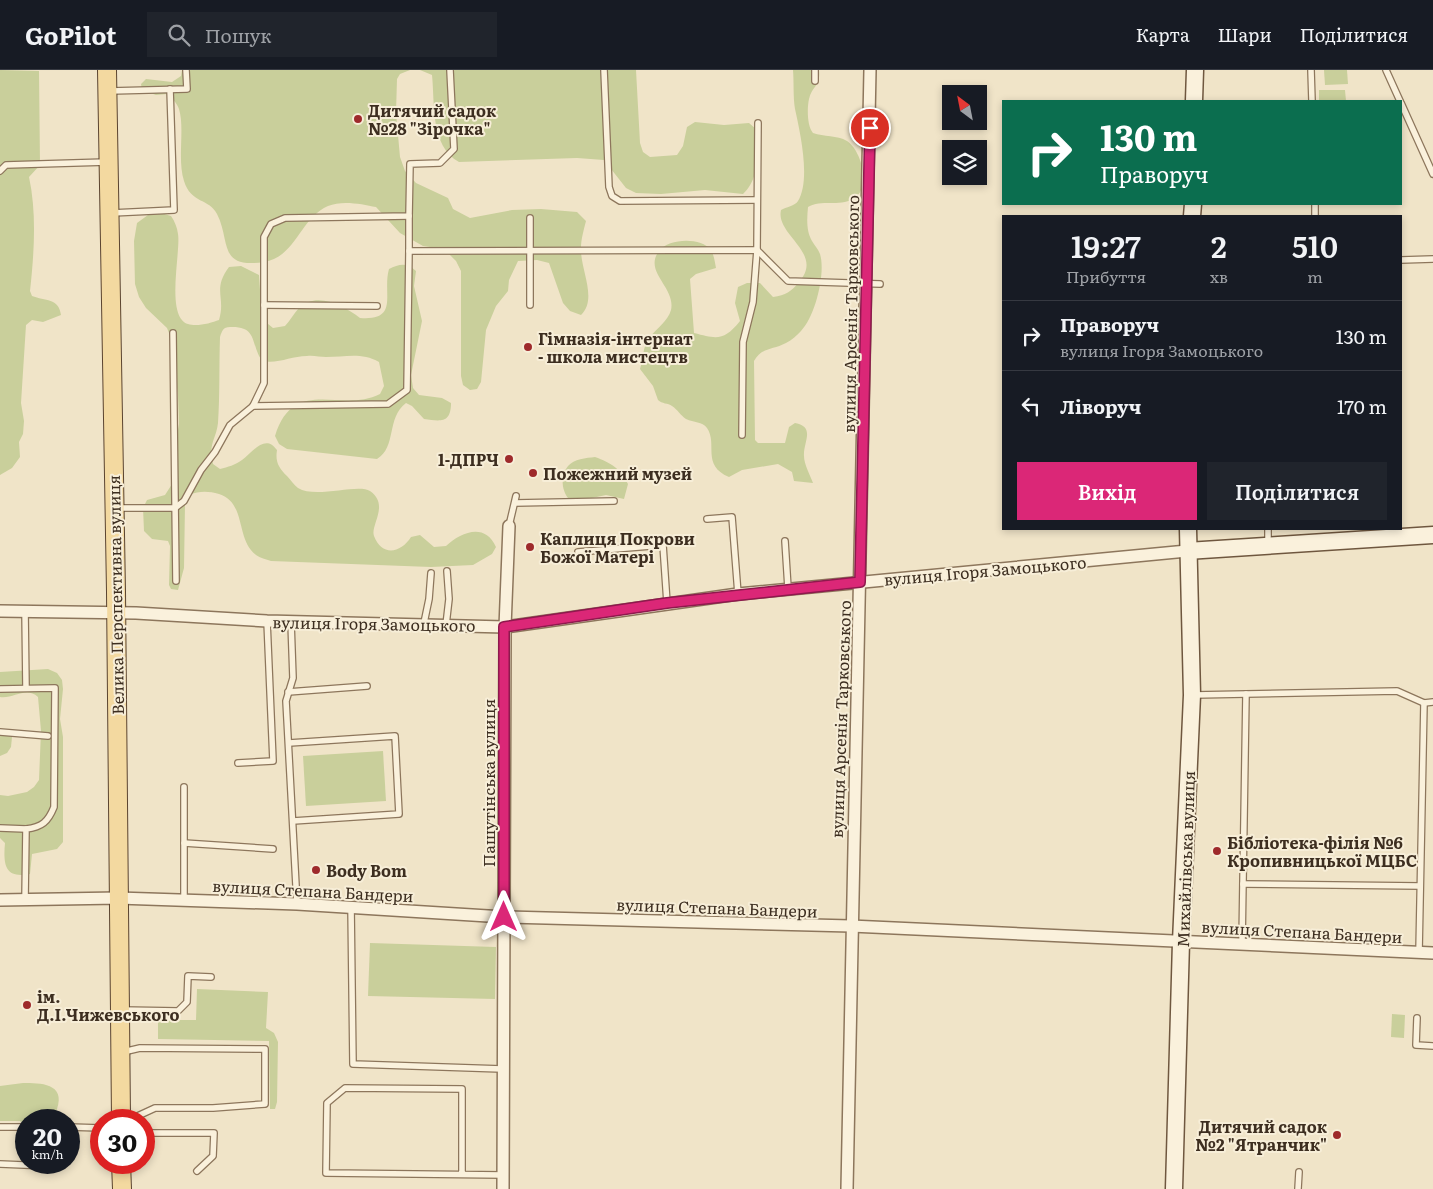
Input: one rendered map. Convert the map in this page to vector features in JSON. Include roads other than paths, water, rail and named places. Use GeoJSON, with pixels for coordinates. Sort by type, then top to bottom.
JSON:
{"type":"FeatureCollection","features":[{"type":"Feature","properties":{"kind":"main road","name":"Велика Перспективна вулиця"},"geometry":{"type":"LineString","coordinates":[[108,70],[121,1109]]}},
{"type":"Feature","properties":{"kind":"main road"},"geometry":{"type":"LineString","coordinates":[[121,1174],[122,1189]]}},
{"type":"Feature","properties":{"kind":"street","name":"вулиця Арсенія Тарковського"},"geometry":{"type":"LineString","coordinates":[[847,1189],[870,70]]}},
{"type":"Feature","properties":{"kind":"street"},"geometry":{"type":"LineString","coordinates":[[1194,70],[1194,100]]}},
{"type":"Feature","properties":{"kind":"street","name":"Пашутінська вулиця"},"geometry":{"type":"LineString","coordinates":[[503,1189],[504,627],[509,526]]}},
{"type":"Feature","properties":{"kind":"street","name":"Михайлівська вулиця"},"geometry":{"type":"LineString","coordinates":[[1174,1189],[1181,942],[1192,695],[1188,530]]}},
{"type":"Feature","properties":{"kind":"street","name":"вулиця Ігоря Замоцького"},"geometry":{"type":"LineString","coordinates":[[0,611],[291,622],[424,623],[504,627],[667,603],[788,588],[1187,551],[1433,535]]}},
{"type":"Feature","properties":{"kind":"street","name":"вулиця Степана Бандери"},"geometry":{"type":"LineString","coordinates":[[0,900],[118,898],[297,904],[504,917],[851,926],[1433,953]]}},
{"type":"Feature","properties":{"kind":"lane"},"geometry":{"type":"LineString","coordinates":[[108,91],[187,89],[186,70]]}},
{"type":"Feature","properties":{"kind":"lane"},"geometry":{"type":"LineString","coordinates":[[252,406],[388,404],[407,390],[410,164],[440,162],[454,149],[450,70]]}},
{"type":"Feature","properties":{"kind":"lane"},"geometry":{"type":"LineString","coordinates":[[604,70],[609,186],[612,196],[620,201],[757,200]]}},
{"type":"Feature","properties":{"kind":"lane"},"geometry":{"type":"LineString","coordinates":[[814,70],[815,81]]}},
{"type":"Feature","properties":{"kind":"lane"},"geometry":{"type":"LineString","coordinates":[[1311,70],[1312,100]]}},
{"type":"Feature","properties":{"kind":"lane"},"geometry":{"type":"LineString","coordinates":[[1386,70],[1400,100]]}},
{"type":"Feature","properties":{"kind":"lane"},"geometry":{"type":"LineString","coordinates":[[111,213],[174,210],[170,89]]}},
{"type":"Feature","properties":{"kind":"lane"},"geometry":{"type":"LineString","coordinates":[[1402,104],[1431,163],[1433,174]]}},
{"type":"Feature","properties":{"kind":"lane"},"geometry":{"type":"LineString","coordinates":[[742,435],[743,342],[753,302],[757,250],[758,123]]}},
{"type":"Feature","properties":{"kind":"lane"},"geometry":{"type":"LineString","coordinates":[[0,171],[6,165],[109,162]]}},
{"type":"Feature","properties":{"kind":"lane"},"geometry":{"type":"LineString","coordinates":[[114,508],[175,508],[184,501],[201,470],[215,452],[230,425],[252,406],[264,383],[264,237],[271,224],[285,218],[409,216]]}},
{"type":"Feature","properties":{"kind":"lane"},"geometry":{"type":"LineString","coordinates":[[530,218],[530,305]]}},
{"type":"Feature","properties":{"kind":"lane"},"geometry":{"type":"LineString","coordinates":[[409,251],[757,250],[788,281],[880,284]]}},
{"type":"Feature","properties":{"kind":"lane"},"geometry":{"type":"LineString","coordinates":[[1402,260],[1433,259]]}},
{"type":"Feature","properties":{"kind":"lane"},"geometry":{"type":"LineString","coordinates":[[264,304],[377,306]]}},
{"type":"Feature","properties":{"kind":"lane"},"geometry":{"type":"LineString","coordinates":[[173,333],[176,580]]}},
{"type":"Feature","properties":{"kind":"lane"},"geometry":{"type":"LineString","coordinates":[[509,526],[516,496]]}},
{"type":"Feature","properties":{"kind":"lane"},"geometry":{"type":"LineString","coordinates":[[515,504],[614,501]]}},
{"type":"Feature","properties":{"kind":"lane"},"geometry":{"type":"LineString","coordinates":[[707,519],[732,517],[738,594]]}},
{"type":"Feature","properties":{"kind":"lane"},"geometry":{"type":"LineString","coordinates":[[1268,530],[1268,546]]}},
{"type":"Feature","properties":{"kind":"lane"},"geometry":{"type":"LineString","coordinates":[[785,541],[788,588]]}},
{"type":"Feature","properties":{"kind":"lane"},"geometry":{"type":"LineString","coordinates":[[578,552],[663,545],[667,603]]}},
{"type":"Feature","properties":{"kind":"lane"},"geometry":{"type":"LineString","coordinates":[[446,571],[449,599],[446,625]]}},
{"type":"Feature","properties":{"kind":"lane"},"geometry":{"type":"LineString","coordinates":[[424,623],[429,600],[431,573]]}},
{"type":"Feature","properties":{"kind":"lane"},"geometry":{"type":"LineString","coordinates":[[25,611],[26,688]]}},
{"type":"Feature","properties":{"kind":"lane"},"geometry":{"type":"LineString","coordinates":[[238,763],[273,761],[267,621]]}},
{"type":"Feature","properties":{"kind":"lane"},"geometry":{"type":"LineString","coordinates":[[291,622],[293,678],[286,701],[297,904]]}},
{"type":"Feature","properties":{"kind":"lane"},"geometry":{"type":"LineString","coordinates":[[288,692],[367,686]]}},
{"type":"Feature","properties":{"kind":"lane"},"geometry":{"type":"LineString","coordinates":[[0,689],[55,688],[56,787],[54,807],[49,819],[39,827],[26,829],[0,828]]}},
{"type":"Feature","properties":{"kind":"lane"},"geometry":{"type":"LineString","coordinates":[[1192,695],[1397,690],[1424,703],[1433,702]]}},
{"type":"Feature","properties":{"kind":"lane"},"geometry":{"type":"LineString","coordinates":[[1242,944],[1246,694]]}},
{"type":"Feature","properties":{"kind":"lane"},"geometry":{"type":"LineString","coordinates":[[1419,952],[1424,703]]}},
{"type":"Feature","properties":{"kind":"lane"},"geometry":{"type":"LineString","coordinates":[[0,732],[48,736]]}},
{"type":"Feature","properties":{"kind":"lane"},"geometry":{"type":"LineString","coordinates":[[289,743],[394,736],[399,814],[293,821]]}},
{"type":"Feature","properties":{"kind":"lane"},"geometry":{"type":"LineString","coordinates":[[184,787],[184,900]]}},
{"type":"Feature","properties":{"kind":"lane"},"geometry":{"type":"LineString","coordinates":[[25,900],[26,829]]}},
{"type":"Feature","properties":{"kind":"lane"},"geometry":{"type":"LineString","coordinates":[[184,843],[273,850]]}},
{"type":"Feature","properties":{"kind":"lane"},"geometry":{"type":"LineString","coordinates":[[1242,884],[1420,886]]}},
{"type":"Feature","properties":{"kind":"lane"},"geometry":{"type":"LineString","coordinates":[[351,906],[353,1064],[502,1069]]}},
{"type":"Feature","properties":{"kind":"lane"},"geometry":{"type":"LineString","coordinates":[[120,1010],[178,1010],[187,1002],[188,976],[211,977]]}},
{"type":"Feature","properties":{"kind":"lane"},"geometry":{"type":"LineString","coordinates":[[1417,1018],[1416,1045],[1433,1046]]}},
{"type":"Feature","properties":{"kind":"lane"},"geometry":{"type":"LineString","coordinates":[[120,1053],[140,1048],[264,1049],[265,1104],[213,1108],[153,1109]]}},
{"type":"Feature","properties":{"kind":"lane"},"geometry":{"type":"LineString","coordinates":[[462,1174],[462,1089],[345,1088],[326,1103],[326,1173],[503,1175]]}},
{"type":"Feature","properties":{"kind":"lane"},"geometry":{"type":"LineString","coordinates":[[0,1127],[15,1127]]}},
{"type":"Feature","properties":{"kind":"lane"},"geometry":{"type":"LineString","coordinates":[[155,1133],[214,1133],[214,1156],[197,1171]]}},
{"type":"Feature","properties":{"kind":"lane"},"geometry":{"type":"LineString","coordinates":[[0,1164],[15,1165]]}},
{"type":"Feature","properties":{"kind":"lane"},"geometry":{"type":"LineString","coordinates":[[1298,1189],[1299,1172]]}},
{"type":"Feature","properties":{"kind":"place","name":"Дитячий садок №28 \"Зірочка\""},"geometry":{"type":"Point","coordinates":[358,119]}},
{"type":"Feature","properties":{"kind":"place","name":"Гімназія-інтернат - школа мистецтв"},"geometry":{"type":"Point","coordinates":[528,347]}},
{"type":"Feature","properties":{"kind":"place","name":"1-ДПРЧ"},"geometry":{"type":"Point","coordinates":[509,459]}},
{"type":"Feature","properties":{"kind":"place","name":"Пожежний музей"},"geometry":{"type":"Point","coordinates":[533,473]}},
{"type":"Feature","properties":{"kind":"place","name":"Каплиця Покрови Божої Матері"},"geometry":{"type":"Point","coordinates":[530,547]}},
{"type":"Feature","properties":{"kind":"place","name":"Бібліотека-філія №6 Кропивницької МЦБС"},"geometry":{"type":"Point","coordinates":[1217,851]}},
{"type":"Feature","properties":{"kind":"place","name":"Body Bom"},"geometry":{"type":"Point","coordinates":[316,870]}},
{"type":"Feature","properties":{"kind":"place","name":"ім. Д.І.Чижевського"},"geometry":{"type":"Point","coordinates":[27,1005]}},
{"type":"Feature","properties":{"kind":"place","name":"Дитячий садок №2 \"Ятранчик\""},"geometry":{"type":"Point","coordinates":[1337,1135]}}]}
